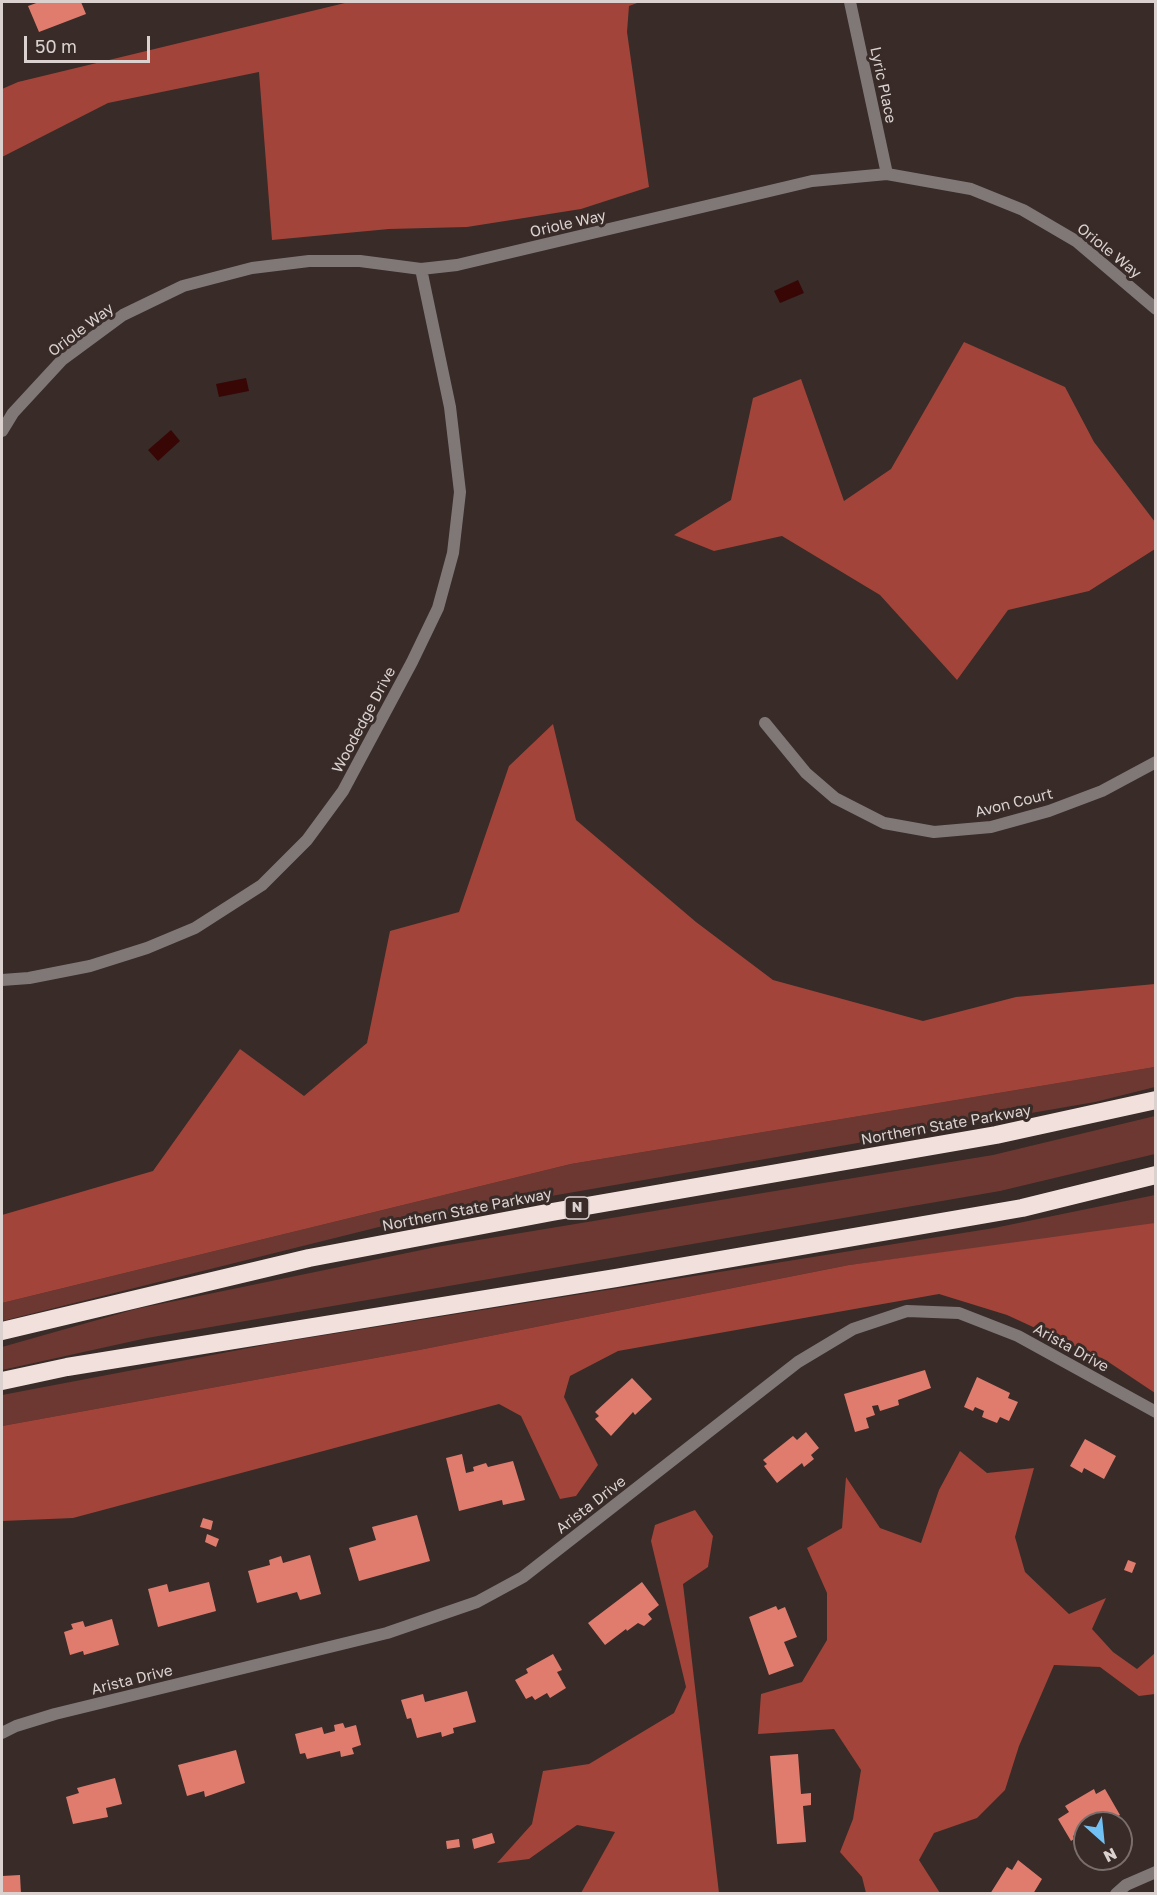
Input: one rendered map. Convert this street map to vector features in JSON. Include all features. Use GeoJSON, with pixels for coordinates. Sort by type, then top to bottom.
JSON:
{"type":"FeatureCollection","features":[{"type":"Feature","properties":{"kind":"highway","name":"Northern State Parkway"},"geometry":{"type":"LineString","coordinates":[[2,1331],[309,1258],[552,1212],[996,1135],[1155,1100]]}},
{"type":"Feature","properties":{"kind":"highway"},"geometry":{"type":"LineString","coordinates":[[2,1381],[67,1367],[616,1278],[1010,1210],[1155,1175]]}},
{"type":"Feature","properties":{"kind":"street","name":"Lyric Place"},"geometry":{"type":"LineString","coordinates":[[850,2],[887,174]]}},
{"type":"Feature","properties":{"kind":"street","name":"Oriole Way"},"geometry":{"type":"LineString","coordinates":[[2,431],[13,413],[62,360],[123,315],[183,286],[252,268],[309,261],[360,261],[421,269],[457,265],[812,181],[887,174],[971,189],[1023,210],[1076,241],[1155,309]]}},
{"type":"Feature","properties":{"kind":"street","name":"Woodedge Drive"},"geometry":{"type":"LineString","coordinates":[[2,980],[29,978],[90,966],[147,948],[195,928],[262,885],[307,840],[343,791],[412,662],[438,608],[453,553],[460,492],[450,407],[421,269]]}},
{"type":"Feature","properties":{"kind":"street","name":"Avon Court"},"geometry":{"type":"LineString","coordinates":[[765,723],[806,773],[835,798],[884,823],[934,832],[992,827],[1049,812],[1102,791],[1155,762]]}},
{"type":"Feature","properties":{"kind":"street","name":"Arista Drive"},"geometry":{"type":"LineString","coordinates":[[2,1733],[16,1726],[55,1714],[387,1633],[477,1602],[523,1577],[798,1362],[853,1329],[907,1311],[959,1312],[1008,1332],[1155,1412]]}},
{"type":"Feature","properties":{"kind":"street"},"geometry":{"type":"LineString","coordinates":[[1116,1893],[1126,1884],[1155,1872]]}},
{"type":"Feature","properties":{"kind":"shaded area"},"geometry":{"type":"Polygon","coordinates":[[[349,2],[640,2],[629,6],[627,32],[649,187],[581,209],[467,227],[389,229],[272,240],[259,72],[108,103],[2,157],[2,89],[18,82],[349,2]]]}},
{"type":"Feature","properties":{"kind":"shaded area"},"geometry":{"type":"Polygon","coordinates":[[[798,280],[804,293],[780,303],[774,291],[798,280]]]}},
{"type":"Feature","properties":{"kind":"shaded area"},"geometry":{"type":"Polygon","coordinates":[[[964,342],[1065,387],[1094,442],[1155,522],[1155,549],[1089,591],[1008,610],[957,680],[880,595],[782,536],[714,551],[674,535],[731,500],[753,398],[801,379],[844,501],[891,469],[964,342]]]}},
{"type":"Feature","properties":{"kind":"shaded area"},"geometry":{"type":"Polygon","coordinates":[[[246,378],[249,391],[219,397],[216,384],[246,378]]]}},
{"type":"Feature","properties":{"kind":"shaded area"},"geometry":{"type":"Polygon","coordinates":[[[171,430],[180,441],[158,461],[148,450],[171,430]]]}},
{"type":"Feature","properties":{"kind":"shaded area"},"geometry":{"type":"Polygon","coordinates":[[[553,724],[576,820],[696,922],[773,980],[923,1021],[1016,997],[1155,984],[1155,1067],[571,1164],[2,1303],[2,1215],[153,1171],[240,1049],[304,1096],[367,1043],[390,931],[459,912],[509,766],[553,724]]]}},
{"type":"Feature","properties":{"kind":"shaded area"},"geometry":{"type":"Polygon","coordinates":[[[1155,1067],[1155,1087],[1095,1102],[395,1223],[2,1321],[2,1303],[571,1164],[1155,1067]]]}},
{"type":"Feature","properties":{"kind":"shaded area"},"geometry":{"type":"Polygon","coordinates":[[[1155,1116],[1155,1154],[1000,1191],[147,1338],[2,1370],[2,1347],[136,1309],[436,1247],[993,1155],[1155,1116]]]}},
{"type":"Feature","properties":{"kind":"shaded area"},"geometry":{"type":"Polygon","coordinates":[[[1155,1195],[1155,1223],[1147,1226],[849,1265],[419,1350],[2,1426],[2,1395],[270,1344],[994,1228],[1155,1195]]]}},
{"type":"Feature","properties":{"kind":"shaded area"},"geometry":{"type":"Polygon","coordinates":[[[1155,1223],[1155,1393],[1107,1361],[1007,1315],[939,1294],[618,1351],[570,1376],[564,1397],[598,1465],[576,1496],[560,1499],[521,1416],[499,1404],[73,1518],[2,1521],[2,1426],[419,1350],[849,1265],[1155,1223]]]}},
{"type":"Feature","properties":{"kind":"shaded area"},"geometry":{"type":"Polygon","coordinates":[[[960,1451],[987,1473],[1034,1468],[1015,1537],[1025,1572],[1069,1614],[1106,1598],[1092,1629],[1113,1652],[1137,1669],[1155,1653],[1155,1694],[1139,1696],[1100,1667],[1054,1665],[1019,1746],[1005,1790],[977,1818],[934,1833],[919,1860],[940,1893],[866,1893],[862,1877],[840,1852],[853,1819],[861,1770],[834,1729],[758,1734],[761,1694],[802,1682],[827,1640],[827,1593],[807,1548],[842,1528],[846,1477],[880,1528],[921,1543],[939,1490],[960,1451]]]}},
{"type":"Feature","properties":{"kind":"shaded area"},"geometry":{"type":"Polygon","coordinates":[[[695,1510],[713,1536],[708,1567],[683,1584],[719,1893],[581,1893],[615,1832],[577,1825],[529,1859],[497,1863],[532,1824],[543,1771],[589,1764],[674,1713],[686,1687],[651,1541],[655,1525],[695,1510]]]}},
{"type":"Feature","properties":{"kind":"building"},"geometry":{"type":"Polygon","coordinates":[[[39,2],[81,2],[86,14],[39,32],[28,6],[39,2]]]}},
{"type":"Feature","properties":{"kind":"building"},"geometry":{"type":"Polygon","coordinates":[[[925,1370],[931,1388],[898,1400],[899,1405],[880,1411],[878,1405],[872,1406],[875,1415],[866,1418],[869,1428],[855,1432],[844,1394],[925,1370]]]}},
{"type":"Feature","properties":{"kind":"building"},"geometry":{"type":"Polygon","coordinates":[[[977,1377],[1010,1393],[1008,1398],[1018,1402],[1009,1421],[1000,1417],[997,1423],[982,1417],[984,1411],[975,1407],[973,1411],[964,1407],[977,1377]]]}},
{"type":"Feature","properties":{"kind":"building"},"geometry":{"type":"Polygon","coordinates":[[[632,1378],[652,1399],[635,1415],[633,1412],[611,1436],[595,1419],[599,1416],[595,1412],[632,1378]]]}},
{"type":"Feature","properties":{"kind":"building"},"geometry":{"type":"Polygon","coordinates":[[[806,1432],[819,1448],[811,1455],[814,1459],[804,1467],[802,1463],[777,1483],[764,1466],[767,1464],[763,1460],[793,1436],[797,1440],[806,1432]]]}},
{"type":"Feature","properties":{"kind":"building"},"geometry":{"type":"Polygon","coordinates":[[[1085,1439],[1116,1456],[1104,1479],[1084,1468],[1082,1473],[1070,1466],[1085,1439]]]}},
{"type":"Feature","properties":{"kind":"building"},"geometry":{"type":"Polygon","coordinates":[[[462,1454],[466,1473],[474,1471],[473,1467],[486,1463],[488,1467],[513,1461],[525,1500],[503,1505],[502,1500],[459,1511],[446,1458],[462,1454]]]}},
{"type":"Feature","properties":{"kind":"building"},"geometry":{"type":"Polygon","coordinates":[[[417,1515],[430,1561],[359,1581],[349,1548],[376,1540],[372,1527],[417,1515]]]}},
{"type":"Feature","properties":{"kind":"building"},"geometry":{"type":"Polygon","coordinates":[[[203,1518],[213,1521],[211,1530],[200,1527],[203,1518]]]}},
{"type":"Feature","properties":{"kind":"building"},"geometry":{"type":"Polygon","coordinates":[[[207,1534],[219,1539],[216,1547],[205,1542],[207,1534]]]}},
{"type":"Feature","properties":{"kind":"building"},"geometry":{"type":"Polygon","coordinates":[[[310,1555],[321,1594],[300,1600],[297,1592],[257,1603],[248,1571],[270,1565],[269,1560],[281,1556],[283,1563],[310,1555]]]}},
{"type":"Feature","properties":{"kind":"building"},"geometry":{"type":"Polygon","coordinates":[[[1128,1560],[1136,1563],[1132,1573],[1124,1570],[1128,1560]]]}},
{"type":"Feature","properties":{"kind":"building"},"geometry":{"type":"Polygon","coordinates":[[[209,1582],[216,1611],[158,1627],[148,1589],[167,1584],[169,1592],[209,1582]]]}},
{"type":"Feature","properties":{"kind":"building"},"geometry":{"type":"Polygon","coordinates":[[[642,1582],[659,1605],[648,1614],[652,1619],[644,1626],[638,1623],[627,1631],[626,1629],[605,1645],[588,1623],[642,1582]]]}},
{"type":"Feature","properties":{"kind":"building"},"geometry":{"type":"Polygon","coordinates":[[[776,1606],[778,1610],[785,1607],[797,1637],[784,1642],[794,1666],[769,1675],[749,1617],[776,1606]]]}},
{"type":"Feature","properties":{"kind":"building"},"geometry":{"type":"Polygon","coordinates":[[[112,1619],[119,1645],[84,1655],[83,1651],[70,1655],[64,1632],[73,1629],[71,1624],[83,1621],[85,1627],[112,1619]]]}},
{"type":"Feature","properties":{"kind":"building"},"geometry":{"type":"Polygon","coordinates":[[[553,1654],[562,1670],[557,1672],[566,1688],[550,1698],[547,1693],[535,1700],[532,1696],[526,1699],[515,1680],[528,1673],[526,1669],[553,1654]]]}},
{"type":"Feature","properties":{"kind":"building"},"geometry":{"type":"Polygon","coordinates":[[[467,1691],[476,1722],[453,1728],[454,1733],[442,1737],[441,1732],[417,1738],[411,1718],[407,1719],[401,1700],[423,1694],[425,1702],[467,1691]]]}},
{"type":"Feature","properties":{"kind":"building"},"geometry":{"type":"Polygon","coordinates":[[[343,1723],[345,1728],[356,1725],[361,1745],[352,1748],[354,1754],[341,1757],[340,1751],[307,1759],[305,1753],[300,1754],[295,1734],[322,1727],[324,1734],[335,1731],[334,1725],[343,1723]]]}},
{"type":"Feature","properties":{"kind":"building"},"geometry":{"type":"Polygon","coordinates":[[[236,1750],[245,1783],[205,1797],[204,1791],[187,1796],[178,1765],[236,1750]]]}},
{"type":"Feature","properties":{"kind":"building"},"geometry":{"type":"Polygon","coordinates":[[[798,1754],[801,1794],[811,1793],[811,1805],[803,1806],[806,1842],[777,1844],[770,1756],[798,1754]]]}},
{"type":"Feature","properties":{"kind":"building"},"geometry":{"type":"Polygon","coordinates":[[[115,1778],[122,1804],[106,1808],[108,1817],[73,1824],[66,1797],[79,1793],[77,1788],[115,1778]]]}},
{"type":"Feature","properties":{"kind":"building"},"geometry":{"type":"Polygon","coordinates":[[[1094,1789],[1096,1794],[1105,1789],[1118,1811],[1073,1811],[1073,1840],[1071,1841],[1058,1819],[1069,1812],[1065,1806],[1094,1789]]]}},
{"type":"Feature","properties":{"kind":"building"},"geometry":{"type":"Polygon","coordinates":[[[492,1833],[495,1843],[474,1849],[472,1839],[492,1833]]]}},
{"type":"Feature","properties":{"kind":"building"},"geometry":{"type":"Polygon","coordinates":[[[459,1839],[460,1847],[447,1849],[446,1841],[459,1839]]]}},
{"type":"Feature","properties":{"kind":"building"},"geometry":{"type":"Polygon","coordinates":[[[1018,1860],[1042,1879],[1033,1894],[990,1894],[1007,1867],[1012,1870],[1018,1860]]]}},
{"type":"Feature","properties":{"kind":"building"},"geometry":{"type":"Polygon","coordinates":[[[20,1875],[21,1894],[2,1894],[2,1876],[20,1875]]]}}]}
